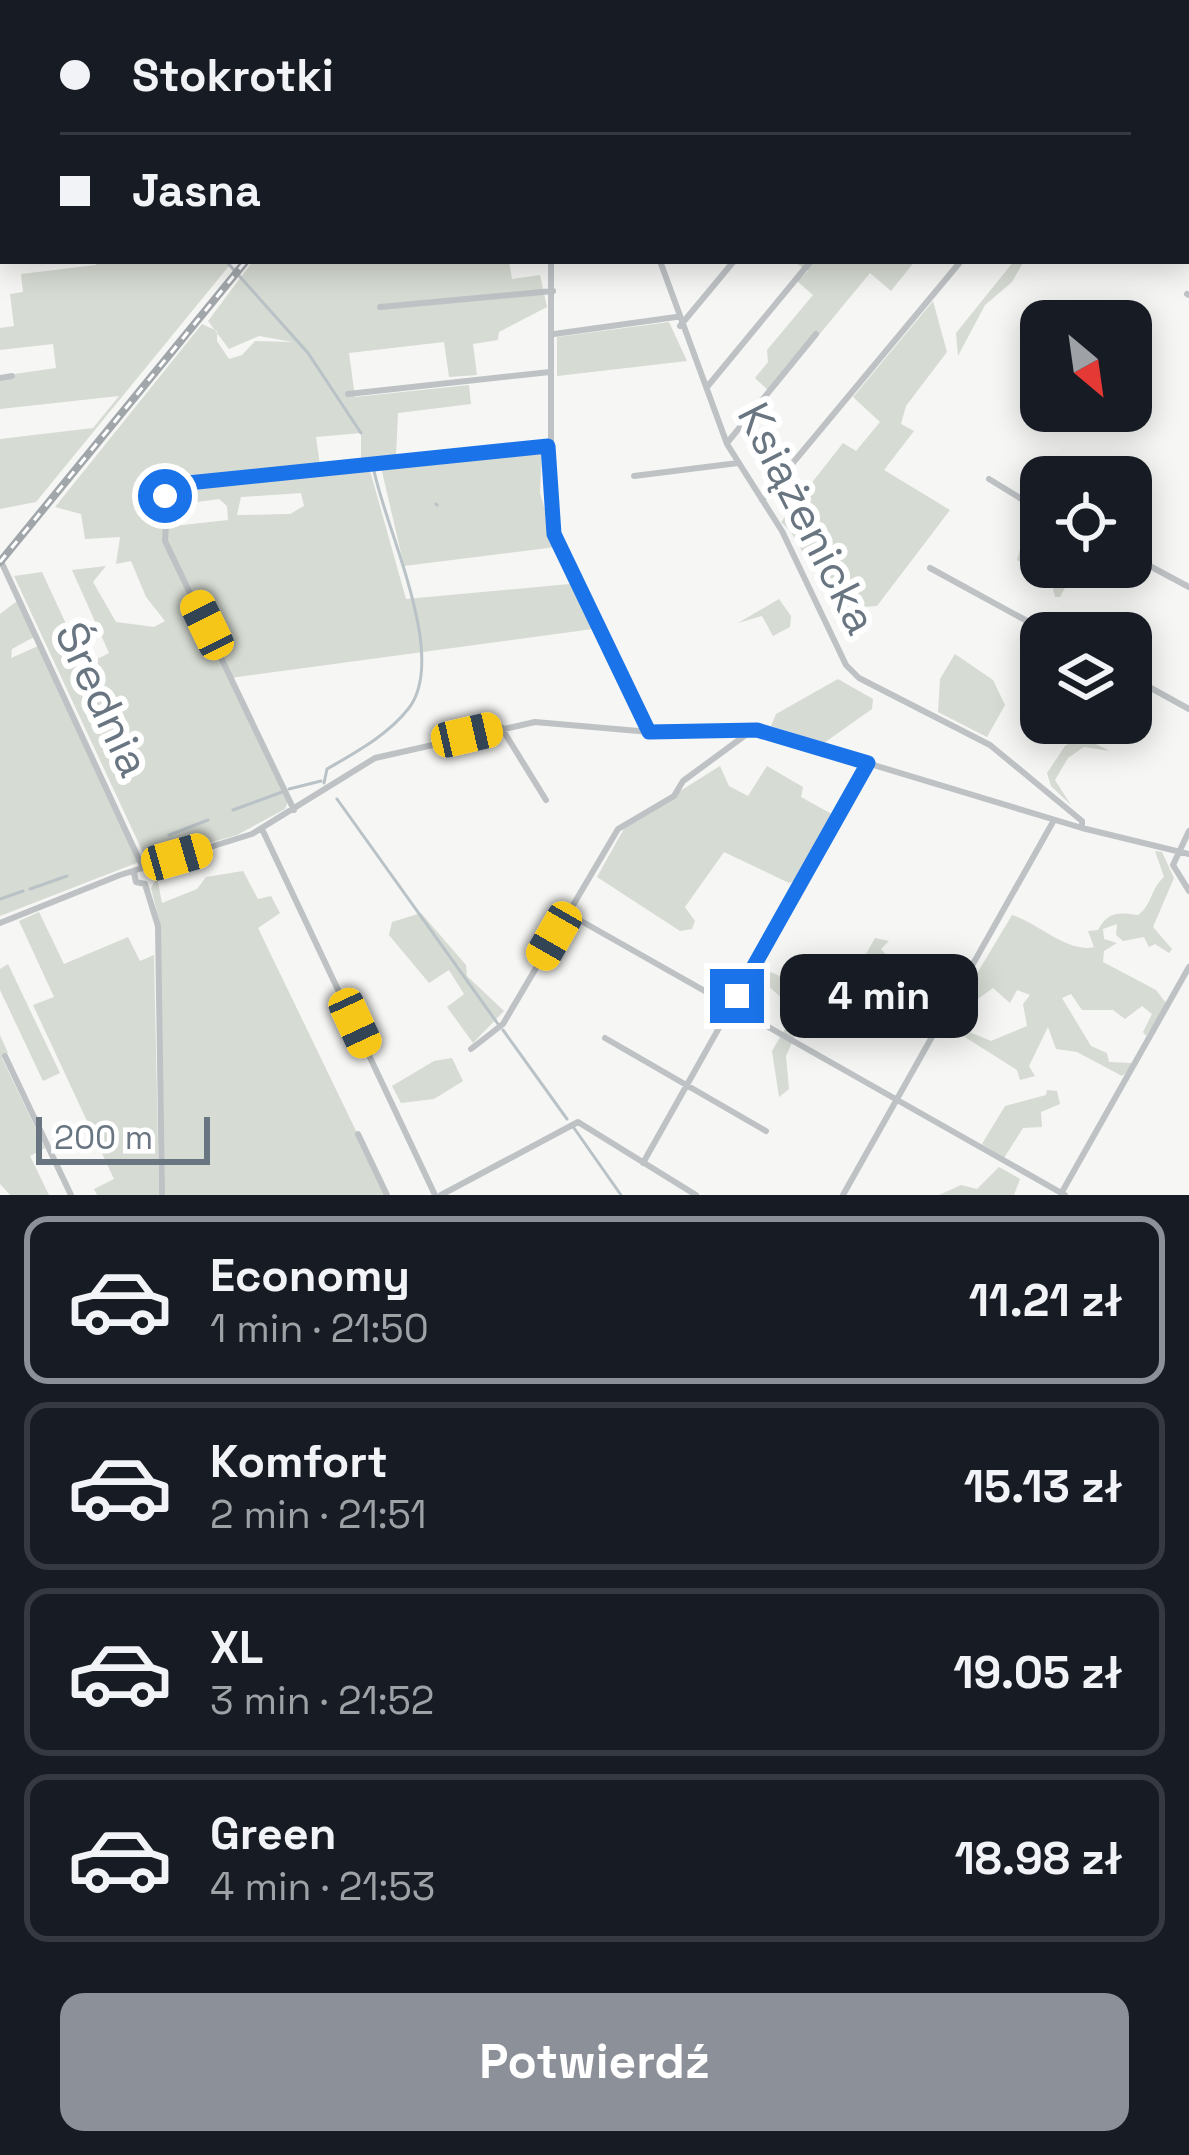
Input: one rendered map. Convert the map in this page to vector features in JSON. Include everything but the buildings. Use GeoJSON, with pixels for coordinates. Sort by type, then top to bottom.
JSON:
{"type":"FeatureCollection","features":[{"type":"Feature","properties":{"kind":"street"},"geometry":{"type":"LineString","coordinates":[[551,264],[548,446],[554,534],[649,732]]}},
{"type":"Feature","properties":{"kind":"street","name":"Książenicka"},"geometry":{"type":"LineString","coordinates":[[662,264],[676,316],[727,444],[762,500],[852,673],[1001,752],[1082,821],[1082,829]]}},
{"type":"Feature","properties":{"kind":"street"},"geometry":{"type":"LineString","coordinates":[[680,326],[732,264]]}},
{"type":"Feature","properties":{"kind":"street"},"geometry":{"type":"LineString","coordinates":[[707,387],[810,264]]}},
{"type":"Feature","properties":{"kind":"street"},"geometry":{"type":"LineString","coordinates":[[762,500],[958,264]]}},
{"type":"Feature","properties":{"kind":"street"},"geometry":{"type":"LineString","coordinates":[[380,307],[553,291]]}},
{"type":"Feature","properties":{"kind":"street"},"geometry":{"type":"LineString","coordinates":[[553,334],[676,316]]}},
{"type":"Feature","properties":{"kind":"street"},"geometry":{"type":"LineString","coordinates":[[727,444],[816,334]]}},
{"type":"Feature","properties":{"kind":"street"},"geometry":{"type":"LineString","coordinates":[[348,394],[550,372]]}},
{"type":"Feature","properties":{"kind":"street"},"geometry":{"type":"LineString","coordinates":[[0,378],[12,376]]}},
{"type":"Feature","properties":{"kind":"street"},"geometry":{"type":"LineString","coordinates":[[294,810],[165,541],[168,490],[188,483],[548,446]]}},
{"type":"Feature","properties":{"kind":"street"},"geometry":{"type":"LineString","coordinates":[[634,476],[738,463]]}},
{"type":"Feature","properties":{"kind":"street"},"geometry":{"type":"LineString","coordinates":[[989,479],[1020,498]]}},
{"type":"Feature","properties":{"kind":"street","name":"Średnia"},"geometry":{"type":"LineString","coordinates":[[0,559],[145,869]]}},
{"type":"Feature","properties":{"kind":"street"},"geometry":{"type":"LineString","coordinates":[[1152,567],[1189,586]]}},
{"type":"Feature","properties":{"kind":"street"},"geometry":{"type":"LineString","coordinates":[[930,568],[1020,617]]}},
{"type":"Feature","properties":{"kind":"street"},"geometry":{"type":"LineString","coordinates":[[1152,689],[1189,709]]}},
{"type":"Feature","properties":{"kind":"street"},"geometry":{"type":"LineString","coordinates":[[0,923],[262,829],[375,758],[501,727],[546,722],[649,732],[751,731],[1082,829],[1189,854]]}},
{"type":"Feature","properties":{"kind":"street"},"geometry":{"type":"LineString","coordinates":[[501,727],[546,800]]}},
{"type":"Feature","properties":{"kind":"street"},"geometry":{"type":"LineString","coordinates":[[471,1049],[502,1026],[618,829],[674,796],[683,781],[751,731]]}},
{"type":"Feature","properties":{"kind":"street"},"geometry":{"type":"LineString","coordinates":[[643,1163],[868,763]]}},
{"type":"Feature","properties":{"kind":"street"},"geometry":{"type":"LineString","coordinates":[[844,1195],[1054,820]]}},
{"type":"Feature","properties":{"kind":"street"},"geometry":{"type":"LineString","coordinates":[[262,829],[438,1195],[578,1122],[696,1195]]}},
{"type":"Feature","properties":{"kind":"street"},"geometry":{"type":"LineString","coordinates":[[1189,831],[1173,867],[1189,891]]}},
{"type":"Feature","properties":{"kind":"street"},"geometry":{"type":"LineString","coordinates":[[145,869],[158,929],[161,1195]]}},
{"type":"Feature","properties":{"kind":"street"},"geometry":{"type":"LineString","coordinates":[[134,873],[136,882],[145,884]]}},
{"type":"Feature","properties":{"kind":"street"},"geometry":{"type":"LineString","coordinates":[[567,914],[1062,1194],[1189,967]]}},
{"type":"Feature","properties":{"kind":"street"},"geometry":{"type":"LineString","coordinates":[[605,1038],[766,1131]]}},
{"type":"Feature","properties":{"kind":"street"},"geometry":{"type":"LineString","coordinates":[[5,1056],[71,1195]]}},
{"type":"Feature","properties":{"kind":"street"},"geometry":{"type":"LineString","coordinates":[[358,1134],[387,1195]]}},
{"type":"Feature","properties":{"kind":"shaded area"},"geometry":{"type":"Polygon","coordinates":[[[231,264],[36,502],[0,509],[0,439],[93,428],[119,396],[0,409],[0,376],[56,368],[53,344],[0,350],[0,328],[14,326],[10,294],[23,292],[21,274],[96,265],[231,264]]]}},
{"type":"Feature","properties":{"kind":"shaded area"},"geometry":{"type":"Polygon","coordinates":[[[251,264],[510,264],[512,279],[540,275],[547,307],[499,332],[498,340],[473,344],[477,375],[449,377],[444,342],[349,353],[355,397],[469,385],[471,404],[398,413],[396,456],[361,460],[361,433],[316,437],[321,472],[369,467],[406,599],[570,584],[593,629],[230,678],[288,802],[285,809],[237,835],[147,861],[14,576],[42,572],[85,665],[109,653],[72,570],[106,566],[93,582],[116,622],[154,627],[165,621],[146,597],[131,561],[116,564],[120,537],[85,539],[81,514],[55,507],[202,324],[215,330],[208,321],[251,264]],[[217,333],[217,341],[229,359],[242,355],[255,341],[293,342],[259,336],[229,349],[217,333]],[[301,493],[241,497],[237,515],[290,514],[304,506],[301,493]],[[219,499],[161,507],[155,528],[228,520],[227,506],[219,499]]]}},
{"type":"Feature","properties":{"kind":"shaded area"},"geometry":{"type":"Polygon","coordinates":[[[798,264],[913,264],[891,291],[870,273],[771,393],[755,378],[768,362],[767,350],[813,295],[797,281],[808,271],[798,264]]]}},
{"type":"Feature","properties":{"kind":"shaded area"},"geometry":{"type":"Polygon","coordinates":[[[1012,264],[1022,264],[1012,282],[985,305],[958,356],[956,333],[1012,264]]]}},
{"type":"Feature","properties":{"kind":"shaded area"},"geometry":{"type":"Polygon","coordinates":[[[933,301],[947,352],[906,406],[901,424],[914,431],[884,470],[950,510],[877,606],[849,608],[839,615],[791,532],[808,511],[789,530],[781,522],[843,443],[856,451],[880,422],[853,397],[933,301]]]}},
{"type":"Feature","properties":{"kind":"shaded area"},"geometry":{"type":"Polygon","coordinates":[[[669,322],[687,361],[557,376],[557,337],[669,322]]]}},
{"type":"Feature","properties":{"kind":"shaded area"},"geometry":{"type":"Polygon","coordinates":[[[542,449],[540,493],[556,547],[404,566],[381,467],[542,449]]]}},
{"type":"Feature","properties":{"kind":"shaded area"},"geometry":{"type":"Polygon","coordinates":[[[779,599],[791,616],[790,627],[773,636],[762,616],[738,623],[779,599]]]}},
{"type":"Feature","properties":{"kind":"shaded area"},"geometry":{"type":"Polygon","coordinates":[[[17,601],[34,637],[12,649],[11,658],[38,646],[139,862],[0,916],[0,614],[17,601]]]}},
{"type":"Feature","properties":{"kind":"shaded area"},"geometry":{"type":"Polygon","coordinates":[[[955,654],[993,680],[1005,705],[987,737],[938,712],[940,679],[955,654]]]}},
{"type":"Feature","properties":{"kind":"shaded area"},"geometry":{"type":"Polygon","coordinates":[[[838,679],[873,699],[872,709],[824,743],[771,726],[776,714],[838,679]]]}},
{"type":"Feature","properties":{"kind":"shaded area"},"geometry":{"type":"Polygon","coordinates":[[[1096,744],[1110,751],[1084,747],[1068,758],[1055,780],[1071,805],[1051,786],[1047,773],[1065,746],[1096,744]]]}},
{"type":"Feature","properties":{"kind":"shaded area"},"geometry":{"type":"Polygon","coordinates":[[[720,766],[729,786],[748,796],[767,766],[803,787],[801,797],[837,817],[802,878],[789,883],[724,852],[685,907],[695,921],[692,929],[680,931],[597,877],[626,825],[720,766]]]}},
{"type":"Feature","properties":{"kind":"shaded area"},"geometry":{"type":"Polygon","coordinates":[[[1155,851],[1162,852],[1174,878],[1153,927],[1172,949],[1169,953],[1155,944],[1149,947],[1144,937],[1123,941],[1116,935],[1117,924],[1103,929],[1104,939],[1117,943],[1104,951],[1103,962],[1156,990],[1167,1004],[1146,1036],[1143,1032],[1152,1014],[1142,1006],[1125,1019],[1113,1010],[1082,1010],[1071,994],[1062,998],[1091,1046],[1107,1053],[1109,1062],[1131,1063],[1131,1069],[1122,1076],[1077,1052],[1056,1049],[1048,1027],[1029,1066],[1035,1076],[1020,1080],[1017,1070],[960,1034],[960,1028],[991,1041],[1027,1026],[1023,1004],[1030,995],[1017,990],[1010,1003],[993,988],[968,1006],[963,997],[1012,915],[1063,942],[1094,947],[1088,931],[1098,930],[1114,915],[1138,915],[1146,906],[1164,877],[1155,851]]]}},
{"type":"Feature","properties":{"kind":"shaded area"},"geometry":{"type":"Polygon","coordinates":[[[243,871],[258,899],[271,896],[280,913],[258,928],[387,1195],[164,1195],[160,924],[151,888],[157,877],[162,903],[197,889],[206,877],[243,871]]]}},
{"type":"Feature","properties":{"kind":"shaded area"},"geometry":{"type":"Polygon","coordinates":[[[39,912],[64,964],[128,937],[140,961],[154,955],[159,1195],[97,1195],[94,1189],[114,1179],[33,1005],[54,997],[19,921],[39,912]]]}},
{"type":"Feature","properties":{"kind":"shaded area"},"geometry":{"type":"Polygon","coordinates":[[[421,913],[466,965],[467,976],[504,1011],[473,1043],[447,1007],[464,994],[449,970],[429,983],[389,935],[392,922],[421,913]]]}},
{"type":"Feature","properties":{"kind":"shaded area"},"geometry":{"type":"Polygon","coordinates":[[[875,938],[889,941],[881,949],[893,963],[885,966],[880,987],[860,997],[864,1013],[851,1025],[837,1006],[875,938]]]}},
{"type":"Feature","properties":{"kind":"shaded area"},"geometry":{"type":"Polygon","coordinates":[[[8,964],[60,1073],[43,1081],[0,990],[0,969],[8,964]]]}},
{"type":"Feature","properties":{"kind":"shaded area"},"geometry":{"type":"Polygon","coordinates":[[[768,971],[799,984],[807,1009],[786,1056],[789,1089],[779,1097],[772,1051],[792,1017],[790,1005],[761,980],[768,971]]]}},
{"type":"Feature","properties":{"kind":"shaded area"},"geometry":{"type":"Polygon","coordinates":[[[0,1035],[8,1053],[2,1058],[45,1148],[30,1156],[49,1195],[10,1195],[0,1184],[0,1035]]]}},
{"type":"Feature","properties":{"kind":"shaded area"},"geometry":{"type":"Polygon","coordinates":[[[452,1058],[463,1081],[434,1099],[401,1103],[392,1086],[434,1061],[452,1058]]]}},
{"type":"Feature","properties":{"kind":"shaded area"},"geometry":{"type":"Polygon","coordinates":[[[1047,1090],[1057,1091],[1060,1104],[1041,1112],[1042,1127],[1023,1128],[1004,1158],[982,1144],[1005,1106],[1046,1095],[1047,1090]]]}},
{"type":"Feature","properties":{"kind":"shaded area"},"geometry":{"type":"Polygon","coordinates":[[[999,1167],[1020,1179],[1014,1195],[939,1195],[961,1185],[977,1189],[999,1167]]]}},
{"type":"Feature","properties":{"kind":"waterway"},"geometry":{"type":"LineString","coordinates":[[229,264],[308,353],[361,433]]}},
{"type":"Feature","properties":{"kind":"waterway"},"geometry":{"type":"LineString","coordinates":[[324,783],[327,769],[401,718],[419,685],[418,624],[373,466]]}},
{"type":"Feature","properties":{"kind":"waterway"},"geometry":{"type":"LineString","coordinates":[[289,789],[321,781]]}},
{"type":"Feature","properties":{"kind":"waterway"},"geometry":{"type":"LineString","coordinates":[[233,810],[282,792]]}},
{"type":"Feature","properties":{"kind":"waterway"},"geometry":{"type":"LineString","coordinates":[[337,799],[498,1024]]}},
{"type":"Feature","properties":{"kind":"waterway"},"geometry":{"type":"LineString","coordinates":[[169,835],[208,820]]}},
{"type":"Feature","properties":{"kind":"waterway"},"geometry":{"type":"LineString","coordinates":[[30,889],[67,876]]}},
{"type":"Feature","properties":{"kind":"waterway"},"geometry":{"type":"LineString","coordinates":[[0,899],[23,891]]}},
{"type":"Feature","properties":{"kind":"waterway"},"geometry":{"type":"LineString","coordinates":[[503,1030],[567,1119]]}},
{"type":"Feature","properties":{"kind":"waterway"},"geometry":{"type":"LineString","coordinates":[[574,1128],[621,1195]]}},
{"type":"Feature","properties":{"kind":"railway"},"geometry":{"type":"LineString","coordinates":[[0,562],[244,264]]}},
{"type":"Feature","properties":{"kind":"route"},"geometry":{"type":"LineString","coordinates":[[165,496],[174,485],[188,483],[548,446],[547,488],[554,534],[649,732],[710,735],[757,730],[868,763],[737,996]]}}]}
